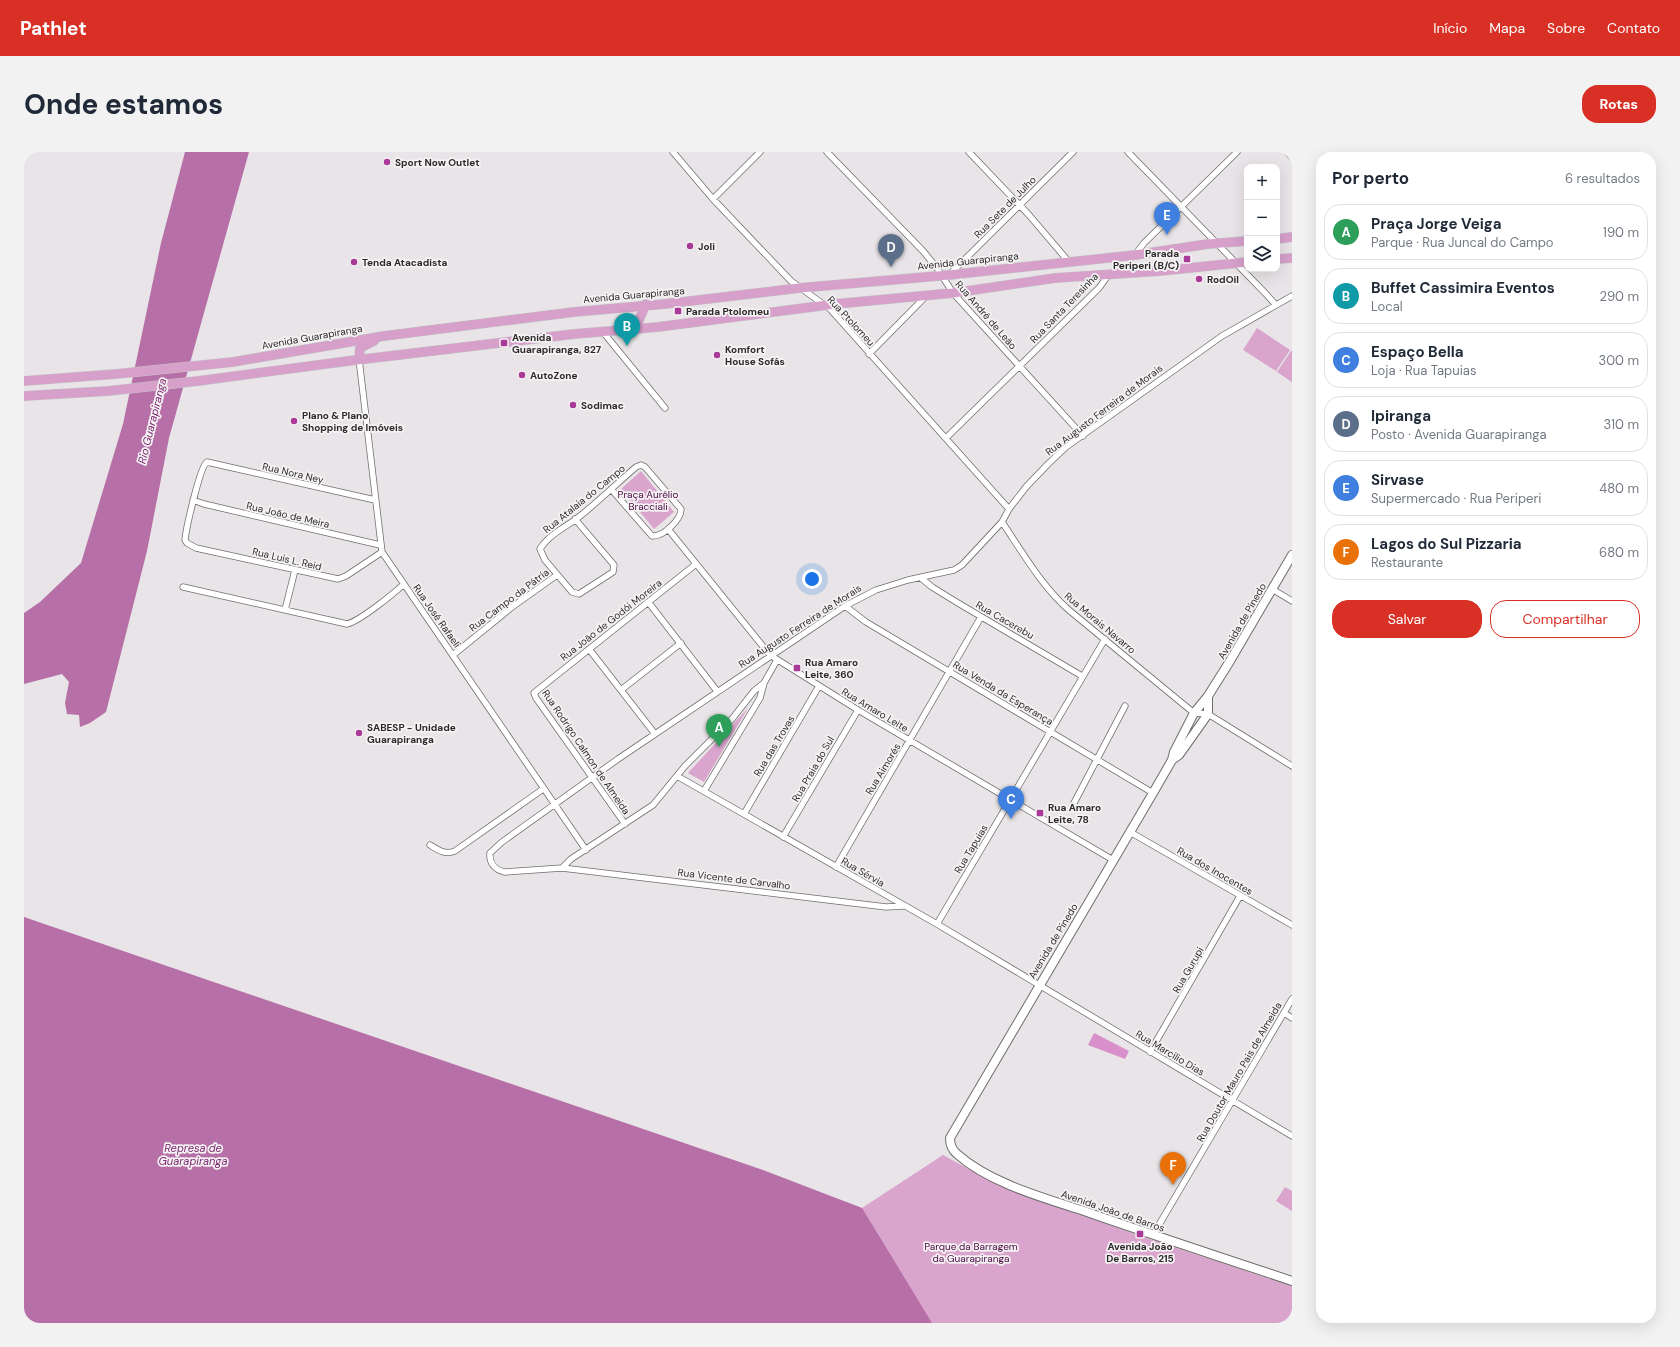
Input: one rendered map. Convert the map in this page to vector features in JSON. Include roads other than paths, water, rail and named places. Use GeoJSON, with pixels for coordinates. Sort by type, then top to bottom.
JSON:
{"type":"FeatureCollection","features":[{"type":"Feature","properties":{"kind":"main road"},"geometry":{"type":"LineString","coordinates":[[1280,239],[1292,237]]}},
{"type":"Feature","properties":{"kind":"main road","name":"Avenida Guarapiranga"},"geometry":{"type":"LineString","coordinates":[[24,381],[116,374],[233,362],[384,336],[463,325],[646,304],[665,304],[799,288],[945,275],[1135,255],[1208,244],[1244,241]]}},
{"type":"Feature","properties":{"kind":"main road"},"geometry":{"type":"LineString","coordinates":[[1280,259],[1292,258]]}},
{"type":"Feature","properties":{"kind":"main road"},"geometry":{"type":"LineString","coordinates":[[24,396],[108,391],[232,377],[359,360],[635,329],[826,305],[953,293],[1055,278],[1160,271],[1244,262]]}},
{"type":"Feature","properties":{"kind":"main road"},"geometry":{"type":"LineString","coordinates":[[635,329],[646,304]]}},
{"type":"Feature","properties":{"kind":"main road"},"geometry":{"type":"LineString","coordinates":[[359,360],[360,348],[384,336]]}},
{"type":"Feature","properties":{"kind":"street","name":"Rua Ptolomeu"},"geometry":{"type":"LineString","coordinates":[[673,152],[747,236],[799,288],[826,305],[1009,509]]}},
{"type":"Feature","properties":{"kind":"street"},"geometry":{"type":"LineString","coordinates":[[713,199],[760,152]]}},
{"type":"Feature","properties":{"kind":"street","name":"Rua André de Leão"},"geometry":{"type":"LineString","coordinates":[[827,152],[945,275],[953,293],[1083,436]]}},
{"type":"Feature","properties":{"kind":"street"},"geometry":{"type":"LineString","coordinates":[[969,152],[1063,253],[1069,262]]}},
{"type":"Feature","properties":{"kind":"street","name":"Rua Sete de Julho"},"geometry":{"type":"LineString","coordinates":[[945,275],[1073,152]]}},
{"type":"Feature","properties":{"kind":"street"},"geometry":{"type":"LineString","coordinates":[[1128,152],[1275,304]]}},
{"type":"Feature","properties":{"kind":"street"},"geometry":{"type":"LineString","coordinates":[[1135,255],[1144,244],[1237,152]]}},
{"type":"Feature","properties":{"kind":"street"},"geometry":{"type":"LineString","coordinates":[[1287,152],[1292,157]]}},
{"type":"Feature","properties":{"kind":"street","name":"Rua Santa Teresinha"},"geometry":{"type":"LineString","coordinates":[[946,438],[1099,288],[1109,274]]}},
{"type":"Feature","properties":{"kind":"street"},"geometry":{"type":"LineString","coordinates":[[869,354],[926,296]]}},
{"type":"Feature","properties":{"kind":"street","name":"Rua Augusto Ferreira de Morais"},"geometry":{"type":"LineString","coordinates":[[489,857],[494,848],[592,778],[717,691],[845,606],[876,590],[908,580],[954,570],[962,565],[1002,522],[1009,509],[1048,464],[1083,436],[1222,336],[1275,304],[1292,296]]}},
{"type":"Feature","properties":{"kind":"street"},"geometry":{"type":"LineString","coordinates":[[603,332],[665,408]]}},
{"type":"Feature","properties":{"kind":"street","name":"Rua José Rafaeli"},"geometry":{"type":"LineString","coordinates":[[359,360],[382,552],[586,850]]}},
{"type":"Feature","properties":{"kind":"street","name":"Rua Nora Ney"},"geometry":{"type":"LineString","coordinates":[[193,500],[204,465],[207,462],[375,500]]}},
{"type":"Feature","properties":{"kind":"street","name":"Rua Atalaia do Campo"},"geometry":{"type":"LineString","coordinates":[[557,575],[545,560],[540,549],[542,545],[559,529],[575,520],[611,488],[641,465],[648,469],[681,509],[679,517],[668,528]]}},
{"type":"Feature","properties":{"kind":"street"},"geometry":{"type":"LineString","coordinates":[[611,488],[650,535],[657,536],[668,528]]}},
{"type":"Feature","properties":{"kind":"street","name":"Rua Luis L. Reid"},"geometry":{"type":"LineString","coordinates":[[193,500],[185,540],[187,544],[196,548],[340,579],[382,552]]}},
{"type":"Feature","properties":{"kind":"street","name":"Rua João de Meira"},"geometry":{"type":"LineString","coordinates":[[193,500],[204,504],[380,545]]}},
{"type":"Feature","properties":{"kind":"street"},"geometry":{"type":"LineString","coordinates":[[557,575],[572,592],[579,594],[613,572],[614,565],[575,520]]}},
{"type":"Feature","properties":{"kind":"street","name":"Rua Morais Navarro"},"geometry":{"type":"LineString","coordinates":[[1002,522],[1030,564],[1060,602],[1194,713]]}},
{"type":"Feature","properties":{"kind":"street","name":"Rua Amaro Leite"},"geometry":{"type":"LineString","coordinates":[[668,528],[770,655],[858,710],[1113,860]]}},
{"type":"Feature","properties":{"kind":"street","name":"Avenida de Pinedo"},"geometry":{"type":"LineString","coordinates":[[952,1132],[1153,793],[1172,760],[1174,752],[1194,713],[1208,696],[1292,556]]}},
{"type":"Feature","properties":{"kind":"street","name":"Rua João de Godói Moreira"},"geometry":{"type":"LineString","coordinates":[[535,690],[649,603],[696,564]]}},
{"type":"Feature","properties":{"kind":"street"},"geometry":{"type":"LineString","coordinates":[[285,610],[295,570]]}},
{"type":"Feature","properties":{"kind":"street","name":"Rua Campo da Pátria"},"geometry":{"type":"LineString","coordinates":[[453,655],[512,608],[557,575]]}},
{"type":"Feature","properties":{"kind":"street","name":"Rua Cacerebu"},"geometry":{"type":"LineString","coordinates":[[921,578],[932,587],[981,617],[1082,676]]}},
{"type":"Feature","properties":{"kind":"street"},"geometry":{"type":"LineString","coordinates":[[183,587],[349,624],[404,584]]}},
{"type":"Feature","properties":{"kind":"street"},"geometry":{"type":"LineString","coordinates":[[1272,589],[1292,601]]}},
{"type":"Feature","properties":{"kind":"street"},"geometry":{"type":"LineString","coordinates":[[649,603],[717,691]]}},
{"type":"Feature","properties":{"kind":"street","name":"Rua Venda da Esperança"},"geometry":{"type":"LineString","coordinates":[[845,606],[866,622],[1153,793]]}},
{"type":"Feature","properties":{"kind":"street","name":"Rua Aimorés"},"geometry":{"type":"LineString","coordinates":[[836,867],[951,672],[981,617]]}},
{"type":"Feature","properties":{"kind":"street","name":"Rua Tapuias"},"geometry":{"type":"LineString","coordinates":[[937,924],[1105,639]]}},
{"type":"Feature","properties":{"kind":"street"},"geometry":{"type":"LineString","coordinates":[[621,690],[681,643]]}},
{"type":"Feature","properties":{"kind":"street"},"geometry":{"type":"LineString","coordinates":[[589,649],[655,734]]}},
{"type":"Feature","properties":{"kind":"street"},"geometry":{"type":"LineString","coordinates":[[704,792],[760,698],[764,684],[777,660]]}},
{"type":"Feature","properties":{"kind":"street"},"geometry":{"type":"LineString","coordinates":[[562,868],[571,859],[653,805],[693,757],[732,720],[754,691],[764,684]]}},
{"type":"Feature","properties":{"kind":"street","name":"Rua das Trovas"},"geometry":{"type":"LineString","coordinates":[[744,814],[819,686]]}},
{"type":"Feature","properties":{"kind":"street","name":"Rua Rodrigo Calmon de Almeida"},"geometry":{"type":"LineString","coordinates":[[535,690],[536,698],[625,824]]}},
{"type":"Feature","properties":{"kind":"street"},"geometry":{"type":"LineString","coordinates":[[1208,696],[1208,714]]}},
{"type":"Feature","properties":{"kind":"street"},"geometry":{"type":"LineString","coordinates":[[1074,804],[1125,706]]}},
{"type":"Feature","properties":{"kind":"street","name":"Rua Praia do Sul"},"geometry":{"type":"LineString","coordinates":[[783,837],[858,710]]}},
{"type":"Feature","properties":{"kind":"street"},"geometry":{"type":"LineString","coordinates":[[1194,713],[1208,714],[1292,766]]}},
{"type":"Feature","properties":{"kind":"street","name":"Avenida de Pinedo"},"geometry":{"type":"LineString","coordinates":[[1172,760],[1179,755],[1208,714]]}},
{"type":"Feature","properties":{"kind":"street","name":"Rua Sérvia"},"geometry":{"type":"LineString","coordinates":[[677,776],[937,924],[1039,985]]}},
{"type":"Feature","properties":{"kind":"street"},"geometry":{"type":"LineString","coordinates":[[430,845],[442,852],[450,853],[455,851],[543,788]]}},
{"type":"Feature","properties":{"kind":"street","name":"Rua dos Inocentes"},"geometry":{"type":"LineString","coordinates":[[1130,832],[1292,925]]}},
{"type":"Feature","properties":{"kind":"street","name":"Rua Vicente de Carvalho"},"geometry":{"type":"LineString","coordinates":[[489,857],[492,864],[499,871],[511,872],[562,868],[886,907],[903,906]]}},
{"type":"Feature","properties":{"kind":"street","name":"Rua Gurupi"},"geometry":{"type":"LineString","coordinates":[[1150,1052],[1240,896]]}},
{"type":"Feature","properties":{"kind":"street","name":"Rua Marcilio Dias"},"geometry":{"type":"LineString","coordinates":[[1039,985],[1292,1136]]}},
{"type":"Feature","properties":{"kind":"street","name":"Rua Doutor Mauro Pais de Almeida"},"geometry":{"type":"LineString","coordinates":[[1153,1235],[1292,999]]}},
{"type":"Feature","properties":{"kind":"street"},"geometry":{"type":"LineString","coordinates":[[1284,1012],[1292,1018]]}},
{"type":"Feature","properties":{"kind":"street","name":"Avenida João de Barros"},"geometry":{"type":"LineString","coordinates":[[952,1132],[950,1144],[956,1154],[976,1168],[1002,1181],[1036,1195],[1292,1281]]}},
{"type":"Feature","properties":{"kind":"water","name":"Rio Guarapiranga"},"geometry":{"type":"Polygon","coordinates":[[[185,152],[249,152],[169,438],[147,551],[106,712],[90,723],[80,727],[79,715],[67,714],[65,703],[69,682],[62,674],[24,684],[24,613],[40,602],[81,563],[123,424],[161,243],[185,152]]]}},
{"type":"Feature","properties":{"kind":"water","name":"Represa de Guarapiranga"},"geometry":{"type":"Polygon","coordinates":[[[24,917],[763,1170],[862,1208],[932,1323],[24,1323],[24,917]]]}},
{"type":"Feature","properties":{"kind":"place","name":"Sport Now Outlet"},"geometry":{"type":"Point","coordinates":[387,162]}},
{"type":"Feature","properties":{"kind":"place","name":"Sirvase"},"geometry":{"type":"Point","coordinates":[1167,235]}},
{"type":"Feature","properties":{"kind":"place","name":"Joli"},"geometry":{"type":"Point","coordinates":[690,246]}},
{"type":"Feature","properties":{"kind":"place","name":"Parada Periperi (B/C)"},"geometry":{"type":"Point","coordinates":[1187,259]}},
{"type":"Feature","properties":{"kind":"place","name":"Tenda Atacadista"},"geometry":{"type":"Point","coordinates":[354,262]}},
{"type":"Feature","properties":{"kind":"place","name":"Ipiranga"},"geometry":{"type":"Point","coordinates":[891,267]}},
{"type":"Feature","properties":{"kind":"place","name":"RodOil"},"geometry":{"type":"Point","coordinates":[1199,279]}},
{"type":"Feature","properties":{"kind":"place","name":"Parada Ptolomeu"},"geometry":{"type":"Point","coordinates":[678,311]}},
{"type":"Feature","properties":{"kind":"place","name":"Avenida Guarapiranga, 827"},"geometry":{"type":"Point","coordinates":[504,343]}},
{"type":"Feature","properties":{"kind":"place","name":"Buffet Cassimira Eventos"},"geometry":{"type":"Point","coordinates":[627,346]}},
{"type":"Feature","properties":{"kind":"place","name":"Komfort House Sofás"},"geometry":{"type":"Point","coordinates":[717,355]}},
{"type":"Feature","properties":{"kind":"place","name":"AutoZone"},"geometry":{"type":"Point","coordinates":[522,375]}},
{"type":"Feature","properties":{"kind":"place","name":"Sodimac"},"geometry":{"type":"Point","coordinates":[573,405]}},
{"type":"Feature","properties":{"kind":"place","name":"Plano & Plano Shopping de Imóveis"},"geometry":{"type":"Point","coordinates":[294,421]}},
{"type":"Feature","properties":{"kind":"place","name":"Rua Amaro Leite, 360"},"geometry":{"type":"Point","coordinates":[797,668]}},
{"type":"Feature","properties":{"kind":"place","name":"SABESP - Unidade Guarapiranga"},"geometry":{"type":"Point","coordinates":[359,733]}},
{"type":"Feature","properties":{"kind":"place","name":"Praça Jorge Veiga"},"geometry":{"type":"Point","coordinates":[719,747]}},
{"type":"Feature","properties":{"kind":"place","name":"Rua Amaro Leite, 78"},"geometry":{"type":"Point","coordinates":[1040,813]}},
{"type":"Feature","properties":{"kind":"place","name":"Espaço Bella"},"geometry":{"type":"Point","coordinates":[1011,819]}},
{"type":"Feature","properties":{"kind":"place","name":"Lagos do Sul Pizzaria"},"geometry":{"type":"Point","coordinates":[1173,1185]}},
{"type":"Feature","properties":{"kind":"place","name":"Avenida João De Barros, 215"},"geometry":{"type":"Point","coordinates":[1140,1234]}},
{"type":"Feature","properties":{"kind":"park label","name":"Praça Aurélio Bracciali"},"geometry":{"type":"Point","coordinates":[648,500]}},
{"type":"Feature","properties":{"kind":"park label","name":"Parque da Barragem da Guarapiranga"},"geometry":{"type":"Point","coordinates":[971,1252]}}]}
